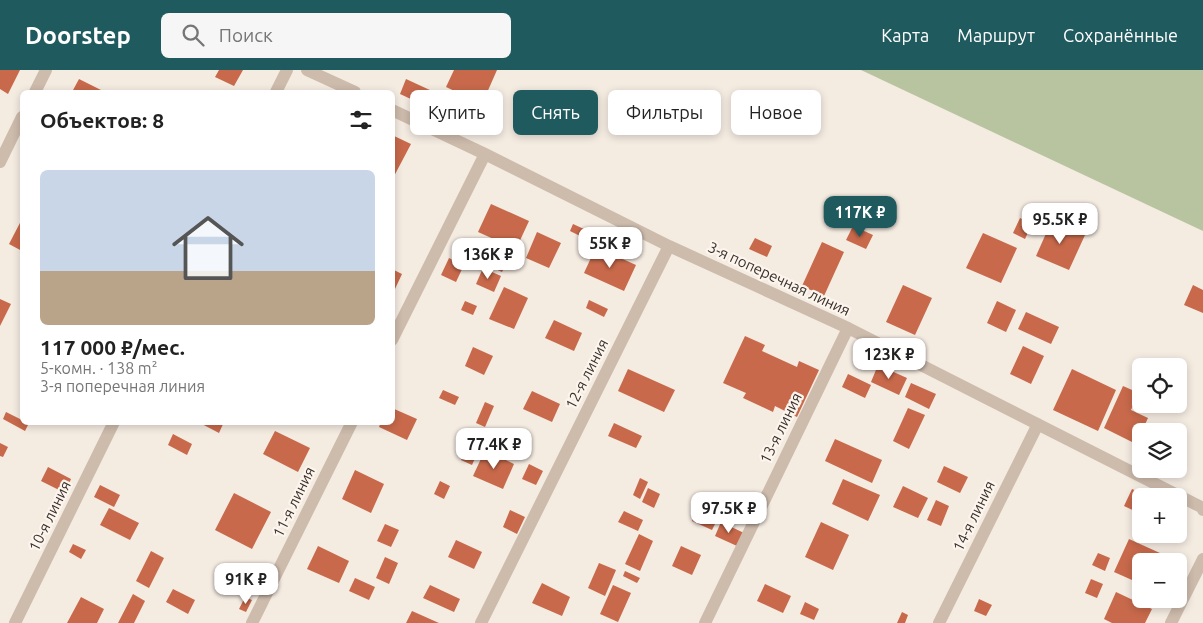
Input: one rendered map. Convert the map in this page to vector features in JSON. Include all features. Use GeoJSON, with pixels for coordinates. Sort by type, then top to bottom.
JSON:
{"type":"FeatureCollection","features":[{"type":"Feature","properties":{"kind":"street"},"geometry":{"type":"LineString","coordinates":[[36,90],[46,70]]}},
{"type":"Feature","properties":{"kind":"street"},"geometry":{"type":"LineString","coordinates":[[277,90],[287,70]]}},
{"type":"Feature","properties":{"kind":"street"},"geometry":{"type":"LineString","coordinates":[[307,70],[351,90]]}},
{"type":"Feature","properties":{"kind":"street","name":"3-я поперечная линия"},"geometry":{"type":"LineString","coordinates":[[395,111],[669,246],[848,328],[1203,509]]}},
{"type":"Feature","properties":{"kind":"street"},"geometry":{"type":"LineString","coordinates":[[0,162],[20,121]]}},
{"type":"Feature","properties":{"kind":"street"},"geometry":{"type":"LineString","coordinates":[[395,334],[485,154]]}},
{"type":"Feature","properties":{"kind":"street","name":"12-я линия"},"geometry":{"type":"LineString","coordinates":[[481,623],[669,246]]}},
{"type":"Feature","properties":{"kind":"street","name":"13-я линия"},"geometry":{"type":"LineString","coordinates":[[705,623],[848,328]]}},
{"type":"Feature","properties":{"kind":"street","name":"14-я линия"},"geometry":{"type":"LineString","coordinates":[[939,623],[1038,424]]}},
{"type":"Feature","properties":{"kind":"street","name":"10-я линия"},"geometry":{"type":"LineString","coordinates":[[15,623],[113,425]]}},
{"type":"Feature","properties":{"kind":"street","name":"11-я линия"},"geometry":{"type":"LineString","coordinates":[[252,623],[351,425]]}},
{"type":"Feature","properties":{"kind":"street"},"geometry":{"type":"LineString","coordinates":[[1171,623],[1203,559]]}},
{"type":"Feature","properties":{"kind":"green space"},"geometry":{"type":"Polygon","coordinates":[[[861,70],[1203,70],[1203,231],[861,70]]]}},
{"type":"Feature","properties":{"kind":"building"},"geometry":{"type":"Polygon","coordinates":[[[0,70],[20,70],[8,94],[0,89],[0,70]]]}},
{"type":"Feature","properties":{"kind":"building"},"geometry":{"type":"Polygon","coordinates":[[[219,70],[243,70],[234,86],[215,77],[219,70]]]}},
{"type":"Feature","properties":{"kind":"building"},"geometry":{"type":"Polygon","coordinates":[[[454,70],[497,70],[488,90],[452,90],[446,87],[454,70]]]}},
{"type":"Feature","properties":{"kind":"building"},"geometry":{"type":"Polygon","coordinates":[[[79,79],[101,90],[73,90],[79,79]]]}},
{"type":"Feature","properties":{"kind":"building"},"geometry":{"type":"Polygon","coordinates":[[[406,79],[430,90],[410,90],[410,99],[400,94],[406,79]]]}},
{"type":"Feature","properties":{"kind":"building"},"geometry":{"type":"Polygon","coordinates":[[[395,136],[411,144],[395,174],[395,136]]]}},
{"type":"Feature","properties":{"kind":"building"},"geometry":{"type":"Polygon","coordinates":[[[491,204],[529,221],[516,249],[478,232],[491,204]]]}},
{"type":"Feature","properties":{"kind":"building"},"geometry":{"type":"Polygon","coordinates":[[[1020,218],[1032,224],[1025,239],[1013,233],[1020,218]]]}},
{"type":"Feature","properties":{"kind":"building"},"geometry":{"type":"Polygon","coordinates":[[[1052,220],[1085,235],[1069,270],[1036,256],[1052,220]]]}},
{"type":"Feature","properties":{"kind":"building"},"geometry":{"type":"Polygon","coordinates":[[[20,223],[20,250],[9,244],[20,223]]]}},
{"type":"Feature","properties":{"kind":"building"},"geometry":{"type":"Polygon","coordinates":[[[573,224],[595,234],[592,242],[570,231],[573,224]]]}},
{"type":"Feature","properties":{"kind":"building"},"geometry":{"type":"Polygon","coordinates":[[[853,226],[873,235],[866,249],[846,240],[853,226]]]}},
{"type":"Feature","properties":{"kind":"building"},"geometry":{"type":"Polygon","coordinates":[[[537,232],[561,243],[549,268],[526,258],[537,232]]]}},
{"type":"Feature","properties":{"kind":"building"},"geometry":{"type":"Polygon","coordinates":[[[983,233],[1017,248],[1001,283],[966,268],[983,233]]]}},
{"type":"Feature","properties":{"kind":"building"},"geometry":{"type":"Polygon","coordinates":[[[755,238],[772,246],[767,257],[749,249],[755,238]]]}},
{"type":"Feature","properties":{"kind":"building"},"geometry":{"type":"Polygon","coordinates":[[[822,242],[844,252],[824,296],[802,286],[822,242]]]}},
{"type":"Feature","properties":{"kind":"building"},"geometry":{"type":"Polygon","coordinates":[[[596,247],[636,265],[624,291],[584,273],[596,247]]]}},
{"type":"Feature","properties":{"kind":"building"},"geometry":{"type":"Polygon","coordinates":[[[488,251],[508,260],[502,272],[482,263],[488,251]]]}},
{"type":"Feature","properties":{"kind":"building"},"geometry":{"type":"Polygon","coordinates":[[[449,258],[464,265],[456,282],[441,275],[449,258]]]}},
{"type":"Feature","properties":{"kind":"building"},"geometry":{"type":"Polygon","coordinates":[[[752,264],[767,271],[763,278],[749,271],[752,264]]]}},
{"type":"Feature","properties":{"kind":"building"},"geometry":{"type":"Polygon","coordinates":[[[483,268],[501,276],[494,292],[476,284],[483,268]]]}},
{"type":"Feature","properties":{"kind":"building"},"geometry":{"type":"Polygon","coordinates":[[[395,270],[402,274],[395,289],[395,270]]]}},
{"type":"Feature","properties":{"kind":"building"},"geometry":{"type":"Polygon","coordinates":[[[903,285],[932,298],[915,335],[886,322],[903,285]]]}},
{"type":"Feature","properties":{"kind":"building"},"geometry":{"type":"Polygon","coordinates":[[[1193,285],[1203,290],[1203,313],[1184,305],[1193,285]]]}},
{"type":"Feature","properties":{"kind":"building"},"geometry":{"type":"Polygon","coordinates":[[[504,287],[528,298],[514,329],[489,319],[504,287]]]}},
{"type":"Feature","properties":{"kind":"building"},"geometry":{"type":"Polygon","coordinates":[[[0,299],[11,304],[0,326],[0,299]]]}},
{"type":"Feature","properties":{"kind":"building"},"geometry":{"type":"Polygon","coordinates":[[[589,300],[608,309],[604,317],[586,308],[589,300]]]}},
{"type":"Feature","properties":{"kind":"building"},"geometry":{"type":"Polygon","coordinates":[[[465,301],[477,306],[473,315],[461,310],[465,301]]]}},
{"type":"Feature","properties":{"kind":"building"},"geometry":{"type":"Polygon","coordinates":[[[997,301],[1016,310],[1006,332],[987,323],[997,301]]]}},
{"type":"Feature","properties":{"kind":"building"},"geometry":{"type":"Polygon","coordinates":[[[1026,312],[1059,327],[1051,344],[1018,329],[1026,312]]]}},
{"type":"Feature","properties":{"kind":"building"},"geometry":{"type":"Polygon","coordinates":[[[554,320],[582,333],[574,351],[545,338],[554,320]]]}},
{"type":"Feature","properties":{"kind":"building"},"geometry":{"type":"Polygon","coordinates":[[[745,336],[765,345],[762,351],[797,367],[799,361],[819,370],[797,417],[775,406],[773,412],[743,398],[746,393],[723,383],[745,336]]]}},
{"type":"Feature","properties":{"kind":"building"},"geometry":{"type":"Polygon","coordinates":[[[1023,346],[1044,356],[1031,384],[1010,374],[1023,346]]]}},
{"type":"Feature","properties":{"kind":"building"},"geometry":{"type":"Polygon","coordinates":[[[473,347],[493,356],[484,375],[465,366],[473,347]]]}},
{"type":"Feature","properties":{"kind":"building"},"geometry":{"type":"Polygon","coordinates":[[[878,365],[907,378],[899,395],[871,382],[878,365]]]}},
{"type":"Feature","properties":{"kind":"building"},"geometry":{"type":"Polygon","coordinates":[[[628,369],[675,390],[664,412],[618,391],[628,369]]]}},
{"type":"Feature","properties":{"kind":"building"},"geometry":{"type":"Polygon","coordinates":[[[1072,369],[1116,390],[1098,431],[1053,410],[1072,369]]]}},
{"type":"Feature","properties":{"kind":"building"},"geometry":{"type":"Polygon","coordinates":[[[848,374],[871,385],[865,398],[842,387],[848,374]]]}},
{"type":"Feature","properties":{"kind":"building"},"geometry":{"type":"Polygon","coordinates":[[[911,383],[936,394],[929,409],[905,397],[911,383]]]}},
{"type":"Feature","properties":{"kind":"building"},"geometry":{"type":"Polygon","coordinates":[[[1123,386],[1132,390],[1132,413],[1137,413],[1148,418],[1146,423],[1132,423],[1132,442],[1104,428],[1123,386]]]}},
{"type":"Feature","properties":{"kind":"building"},"geometry":{"type":"Polygon","coordinates":[[[443,390],[459,397],[455,405],[439,398],[443,390]]]}},
{"type":"Feature","properties":{"kind":"building"},"geometry":{"type":"Polygon","coordinates":[[[532,391],[560,404],[552,422],[523,409],[532,391]]]}},
{"type":"Feature","properties":{"kind":"building"},"geometry":{"type":"Polygon","coordinates":[[[485,402],[494,406],[485,427],[476,423],[485,402]]]}},
{"type":"Feature","properties":{"kind":"building"},"geometry":{"type":"Polygon","coordinates":[[[908,408],[925,415],[909,449],[893,441],[908,408]]]}},
{"type":"Feature","properties":{"kind":"building"},"geometry":{"type":"Polygon","coordinates":[[[395,409],[417,419],[407,440],[379,427],[380,425],[395,425],[395,409]]]}},
{"type":"Feature","properties":{"kind":"building"},"geometry":{"type":"Polygon","coordinates":[[[6,412],[20,419],[20,425],[28,425],[25,431],[3,419],[6,412]]]}},
{"type":"Feature","properties":{"kind":"building"},"geometry":{"type":"Polygon","coordinates":[[[614,423],[642,436],[636,448],[608,436],[614,423]]]}},
{"type":"Feature","properties":{"kind":"building"},"geometry":{"type":"Polygon","coordinates":[[[204,425],[223,425],[219,433],[204,425]]]}},
{"type":"Feature","properties":{"kind":"building"},"geometry":{"type":"Polygon","coordinates":[[[275,431],[310,448],[298,472],[263,454],[275,431]]]}},
{"type":"Feature","properties":{"kind":"building"},"geometry":{"type":"Polygon","coordinates":[[[173,434],[192,444],[187,455],[168,445],[173,434]]]}},
{"type":"Feature","properties":{"kind":"building"},"geometry":{"type":"Polygon","coordinates":[[[835,439],[882,460],[872,483],[825,461],[835,439]]]}},
{"type":"Feature","properties":{"kind":"building"},"geometry":{"type":"Polygon","coordinates":[[[470,442],[480,447],[472,465],[461,460],[470,442]]]}},
{"type":"Feature","properties":{"kind":"building"},"geometry":{"type":"Polygon","coordinates":[[[0,443],[8,447],[3,457],[0,456],[0,443]]]}},
{"type":"Feature","properties":{"kind":"building"},"geometry":{"type":"Polygon","coordinates":[[[485,450],[514,464],[503,489],[473,476],[485,450]]]}},
{"type":"Feature","properties":{"kind":"building"},"geometry":{"type":"Polygon","coordinates":[[[529,464],[543,471],[536,485],[522,479],[529,464]]]}},
{"type":"Feature","properties":{"kind":"building"},"geometry":{"type":"Polygon","coordinates":[[[944,466],[968,477],[960,493],[937,482],[944,466]]]}},
{"type":"Feature","properties":{"kind":"building"},"geometry":{"type":"Polygon","coordinates":[[[48,467],[71,479],[65,493],[41,481],[48,467]]]}},
{"type":"Feature","properties":{"kind":"building"},"geometry":{"type":"Polygon","coordinates":[[[355,470],[384,484],[371,513],[342,499],[355,470]]]}},
{"type":"Feature","properties":{"kind":"building"},"geometry":{"type":"Polygon","coordinates":[[[640,478],[648,482],[640,499],[633,495],[640,478]]]}},
{"type":"Feature","properties":{"kind":"building"},"geometry":{"type":"Polygon","coordinates":[[[843,479],[880,495],[868,521],[832,504],[843,479]]]}},
{"type":"Feature","properties":{"kind":"building"},"geometry":{"type":"Polygon","coordinates":[[[440,481],[450,486],[444,499],[434,494],[440,481]]]}},
{"type":"Feature","properties":{"kind":"building"},"geometry":{"type":"Polygon","coordinates":[[[100,485],[120,495],[114,507],[94,497],[100,485]]]}},
{"type":"Feature","properties":{"kind":"building"},"geometry":{"type":"Polygon","coordinates":[[[903,486],[928,498],[918,518],[893,507],[903,486]]]}},
{"type":"Feature","properties":{"kind":"building"},"geometry":{"type":"Polygon","coordinates":[[[648,488],[660,494],[654,508],[642,502],[648,488]]]}},
{"type":"Feature","properties":{"kind":"building"},"geometry":{"type":"Polygon","coordinates":[[[1132,489],[1132,510],[1124,506],[1132,489]]]}},
{"type":"Feature","properties":{"kind":"building"},"geometry":{"type":"Polygon","coordinates":[[[234,493],[271,512],[252,549],[215,530],[234,493]]]}},
{"type":"Feature","properties":{"kind":"building"},"geometry":{"type":"Polygon","coordinates":[[[703,499],[723,508],[712,530],[692,521],[703,499]]]}},
{"type":"Feature","properties":{"kind":"building"},"geometry":{"type":"Polygon","coordinates":[[[936,500],[949,506],[941,526],[927,520],[936,500]]]}},
{"type":"Feature","properties":{"kind":"building"},"geometry":{"type":"Polygon","coordinates":[[[109,508],[139,523],[130,540],[100,525],[109,508]]]}},
{"type":"Feature","properties":{"kind":"building"},"geometry":{"type":"Polygon","coordinates":[[[510,510],[525,517],[517,534],[503,527],[510,510]]]}},
{"type":"Feature","properties":{"kind":"building"},"geometry":{"type":"Polygon","coordinates":[[[624,511],[643,520],[638,531],[618,522],[624,511]]]}},
{"type":"Feature","properties":{"kind":"building"},"geometry":{"type":"Polygon","coordinates":[[[721,522],[744,533],[737,546],[715,536],[721,522]]]}},
{"type":"Feature","properties":{"kind":"building"},"geometry":{"type":"Polygon","coordinates":[[[821,522],[849,535],[833,570],[805,557],[821,522]]]}},
{"type":"Feature","properties":{"kind":"building"},"geometry":{"type":"Polygon","coordinates":[[[385,524],[399,530],[391,547],[377,541],[385,524]]]}},
{"type":"Feature","properties":{"kind":"building"},"geometry":{"type":"Polygon","coordinates":[[[639,534],[653,541],[640,571],[625,564],[639,534]]]}},
{"type":"Feature","properties":{"kind":"building"},"geometry":{"type":"Polygon","coordinates":[[[1129,539],[1132,540],[1132,543],[1138,543],[1160,553],[1132,553],[1132,580],[1114,572],[1129,539]]]}},
{"type":"Feature","properties":{"kind":"building"},"geometry":{"type":"Polygon","coordinates":[[[456,540],[482,552],[474,569],[448,557],[456,540]]]}},
{"type":"Feature","properties":{"kind":"building"},"geometry":{"type":"Polygon","coordinates":[[[73,544],[86,550],[81,559],[69,552],[73,544]]]}},
{"type":"Feature","properties":{"kind":"building"},"geometry":{"type":"Polygon","coordinates":[[[318,546],[349,561],[339,583],[307,569],[318,546]]]}},
{"type":"Feature","properties":{"kind":"building"},"geometry":{"type":"Polygon","coordinates":[[[681,546],[701,555],[692,575],[672,566],[681,546]]]}},
{"type":"Feature","properties":{"kind":"building"},"geometry":{"type":"Polygon","coordinates":[[[151,551],[164,558],[149,588],[136,581],[151,551]]]}},
{"type":"Feature","properties":{"kind":"building"},"geometry":{"type":"Polygon","coordinates":[[[1098,553],[1110,558],[1105,571],[1092,565],[1098,553]]]}},
{"type":"Feature","properties":{"kind":"building"},"geometry":{"type":"Polygon","coordinates":[[[385,557],[398,563],[389,584],[376,578],[385,557]]]}},
{"type":"Feature","properties":{"kind":"building"},"geometry":{"type":"Polygon","coordinates":[[[599,563],[616,570],[605,596],[588,588],[599,563]]]}},
{"type":"Feature","properties":{"kind":"building"},"geometry":{"type":"Polygon","coordinates":[[[625,571],[640,578],[637,583],[623,576],[625,571]]]}},
{"type":"Feature","properties":{"kind":"building"},"geometry":{"type":"Polygon","coordinates":[[[355,578],[375,587],[369,600],[349,591],[355,578]]]}},
{"type":"Feature","properties":{"kind":"building"},"geometry":{"type":"Polygon","coordinates":[[[1091,579],[1103,584],[1097,598],[1085,593],[1091,579]]]}},
{"type":"Feature","properties":{"kind":"building"},"geometry":{"type":"Polygon","coordinates":[[[542,583],[570,597],[562,616],[532,603],[542,583]]]}},
{"type":"Feature","properties":{"kind":"building"},"geometry":{"type":"Polygon","coordinates":[[[765,584],[791,596],[783,613],[757,601],[765,584]]]}},
{"type":"Feature","properties":{"kind":"building"},"geometry":{"type":"Polygon","coordinates":[[[430,585],[460,599],[454,612],[423,598],[430,585]]]}},
{"type":"Feature","properties":{"kind":"building"},"geometry":{"type":"Polygon","coordinates":[[[613,585],[631,593],[618,622],[600,614],[613,585]]]}},
{"type":"Feature","properties":{"kind":"building"},"geometry":{"type":"Polygon","coordinates":[[[173,589],[195,600],[188,614],[166,602],[173,589]]]}},
{"type":"Feature","properties":{"kind":"building"},"geometry":{"type":"Polygon","coordinates":[[[1116,592],[1132,600],[1132,608],[1152,609],[1145,623],[1112,623],[1104,619],[1116,592]]]}},
{"type":"Feature","properties":{"kind":"building"},"geometry":{"type":"Polygon","coordinates":[[[133,594],[145,601],[134,623],[118,623],[133,594]]]}},
{"type":"Feature","properties":{"kind":"building"},"geometry":{"type":"Polygon","coordinates":[[[81,597],[104,609],[97,623],[67,623],[81,597]]]}},
{"type":"Feature","properties":{"kind":"building"},"geometry":{"type":"Polygon","coordinates":[[[245,597],[252,600],[246,612],[239,609],[245,597]]]}},
{"type":"Feature","properties":{"kind":"building"},"geometry":{"type":"Polygon","coordinates":[[[979,599],[992,605],[986,616],[974,611],[979,599]]]}},
{"type":"Feature","properties":{"kind":"building"},"geometry":{"type":"Polygon","coordinates":[[[805,602],[819,609],[814,620],[800,614],[805,602]]]}},
{"type":"Feature","properties":{"kind":"building"},"geometry":{"type":"Polygon","coordinates":[[[412,611],[439,623],[406,623],[412,611]]]}},
{"type":"Feature","properties":{"kind":"building"},"geometry":{"type":"Polygon","coordinates":[[[902,612],[908,615],[905,623],[897,623],[902,612]]]}}]}
